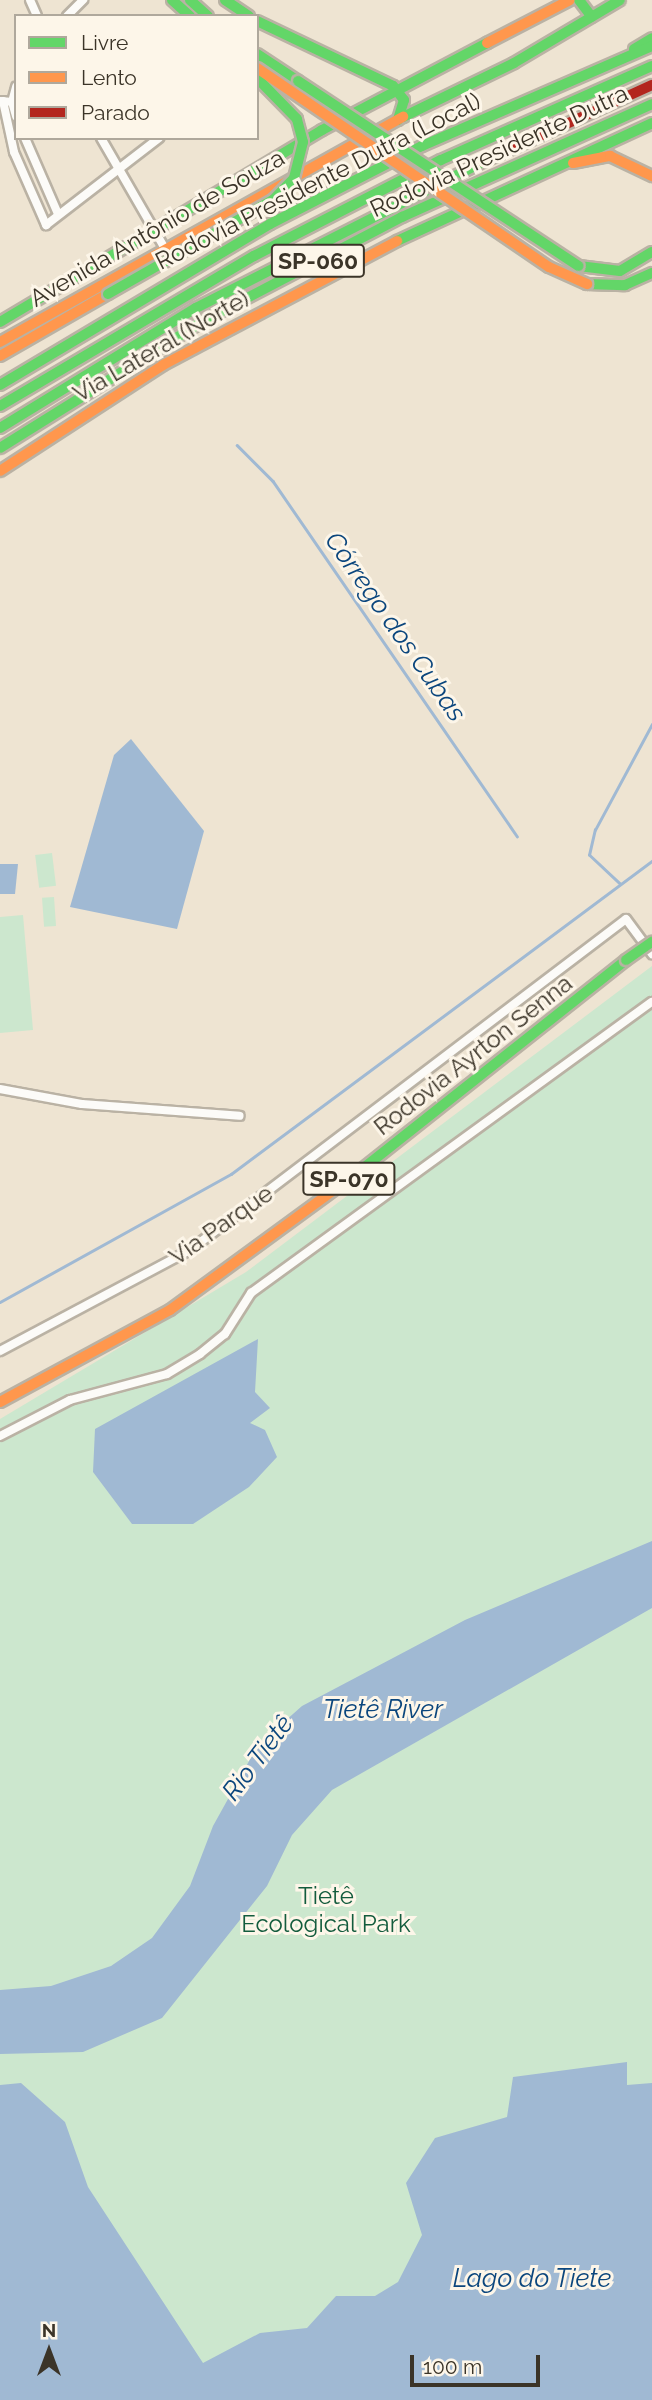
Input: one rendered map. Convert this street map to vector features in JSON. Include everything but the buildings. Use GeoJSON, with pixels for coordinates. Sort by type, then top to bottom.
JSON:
{"type":"FeatureCollection","features":[{"type":"Feature","properties":{"kind":"main road"},"geometry":{"type":"LineString","coordinates":[[172,0],[188,14]]}},
{"type":"Feature","properties":{"kind":"main road"},"geometry":{"type":"LineString","coordinates":[[190,0],[206,14]]}},
{"type":"Feature","properties":{"kind":"main road"},"geometry":{"type":"LineString","coordinates":[[225,0],[246,14]]}},
{"type":"Feature","properties":{"kind":"main road","name":"Avenida Antônio de Souza"},"geometry":{"type":"LineString","coordinates":[[0,322],[316,134],[570,0]]}},
{"type":"Feature","properties":{"kind":"main road"},"geometry":{"type":"LineString","coordinates":[[579,0],[592,17]]}},
{"type":"Feature","properties":{"kind":"main road","name":"Avenida Antônio de Souza"},"geometry":{"type":"LineString","coordinates":[[0,342],[334,151],[398,120],[620,0]]}},
{"type":"Feature","properties":{"kind":"main road"},"geometry":{"type":"LineString","coordinates":[[259,22],[400,92],[404,108],[398,120]]}},
{"type":"Feature","properties":{"kind":"main road"},"geometry":{"type":"LineString","coordinates":[[625,55],[652,38]]}},
{"type":"Feature","properties":{"kind":"main road","name":"Rodovia Presidente Dutra (Local)"},"geometry":{"type":"LineString","coordinates":[[0,385],[270,224],[422,146],[625,55],[652,46]]}},
{"type":"Feature","properties":{"kind":"main road"},"geometry":{"type":"LineString","coordinates":[[259,55],[579,266],[620,271],[652,252]]}},
{"type":"Feature","properties":{"kind":"main road","name":"Rodovia Presidente Dutra"},"geometry":{"type":"LineString","coordinates":[[0,406],[264,251],[464,148],[652,66]]}},
{"type":"Feature","properties":{"kind":"main road"},"geometry":{"type":"LineString","coordinates":[[259,69],[550,267],[587,284],[625,285],[652,273]]}},
{"type":"Feature","properties":{"kind":"main road"},"geometry":{"type":"LineString","coordinates":[[0,356],[273,200],[294,178],[303,142],[297,118],[259,80]]}},
{"type":"Feature","properties":{"kind":"main road","name":"Rodovia Presidente Dutra"},"geometry":{"type":"LineString","coordinates":[[0,428],[174,319],[553,126],[652,85]]}},
{"type":"Feature","properties":{"kind":"main road","name":"Rodovia Presidente Dutra"},"geometry":{"type":"LineString","coordinates":[[0,448],[203,321],[402,217],[652,104]]}},
{"type":"Feature","properties":{"kind":"main road","name":"Via Lateral (Norte)"},"geometry":{"type":"LineString","coordinates":[[0,471],[163,365],[537,172],[652,123]]}},
{"type":"Feature","properties":{"kind":"main road"},"geometry":{"type":"LineString","coordinates":[[537,172],[610,156],[652,176]]}},
{"type":"Feature","properties":{"kind":"main road","name":"Rodovia Ayrton Senna"},"geometry":{"type":"LineString","coordinates":[[0,1402],[170,1310],[275,1238],[652,942]]}},
{"type":"Feature","properties":{"kind":"street"},"geometry":{"type":"LineString","coordinates":[[69,14],[83,0]]}},
{"type":"Feature","properties":{"kind":"street"},"geometry":{"type":"LineString","coordinates":[[8,102],[13,152],[46,225],[157,140]]}},
{"type":"Feature","properties":{"kind":"street"},"geometry":{"type":"LineString","coordinates":[[25,140],[58,214]]}},
{"type":"Feature","properties":{"kind":"street"},"geometry":{"type":"LineString","coordinates":[[102,140],[164,247]]}},
{"type":"Feature","properties":{"kind":"street","name":"Via Parque"},"geometry":{"type":"LineString","coordinates":[[0,1351],[190,1250],[626,919],[652,954]]}},
{"type":"Feature","properties":{"kind":"street"},"geometry":{"type":"LineString","coordinates":[[0,1436],[70,1400],[167,1374],[200,1354],[219,1341],[251,1293],[652,1002]]}},
{"type":"Feature","properties":{"kind":"street"},"geometry":{"type":"LineString","coordinates":[[0,1089],[82,1104],[240,1116]]}},
{"type":"Feature","properties":{"kind":"green space"},"geometry":{"type":"Polygon","coordinates":[[[52,853],[56,886],[39,888],[35,855],[52,853]]]}},
{"type":"Feature","properties":{"kind":"green space"},"geometry":{"type":"Polygon","coordinates":[[[54,897],[56,926],[44,927],[42,898],[54,897]]]}},
{"type":"Feature","properties":{"kind":"green space"},"geometry":{"type":"Polygon","coordinates":[[[23,915],[33,1030],[0,1033],[0,917],[23,915]]]}},
{"type":"Feature","properties":{"kind":"green space","name":"Tietê Ecological Park"},"geometry":{"type":"Polygon","coordinates":[[[652,966],[652,2400],[0,2400],[0,1419],[246,1272],[652,966]]]}},
{"type":"Feature","properties":{"kind":"water"},"geometry":{"type":"Polygon","coordinates":[[[131,739],[204,831],[177,929],[70,907],[114,755],[131,739]]]}},
{"type":"Feature","properties":{"kind":"water"},"geometry":{"type":"Polygon","coordinates":[[[0,864],[18,864],[15,894],[0,894],[0,864]]]}},
{"type":"Feature","properties":{"kind":"water"},"geometry":{"type":"Polygon","coordinates":[[[258,1339],[255,1392],[270,1408],[250,1423],[265,1430],[277,1457],[249,1487],[193,1524],[132,1524],[93,1472],[95,1429],[258,1339]]]}},
{"type":"Feature","properties":{"kind":"water","name":"Tietê River"},"geometry":{"type":"Polygon","coordinates":[[[652,1541],[652,1608],[332,1790],[292,1835],[267,1886],[162,2018],[83,2052],[0,2054],[0,1990],[51,1986],[111,1966],[152,1938],[190,1886],[213,1826],[258,1745],[302,1706],[465,1620],[652,1541]]]}},
{"type":"Feature","properties":{"kind":"water","name":"Lago do Tiete"},"geometry":{"type":"Polygon","coordinates":[[[627,2062],[627,2085],[652,2083],[652,2400],[0,2400],[0,2085],[21,2083],[65,2122],[88,2187],[203,2363],[260,2333],[307,2328],[336,2296],[375,2296],[398,2282],[422,2235],[406,2183],[435,2138],[507,2117],[513,2077],[627,2062]]]}},
{"type":"Feature","properties":{"kind":"waterway","name":"Córrego dos Cubas"},"geometry":{"type":"LineString","coordinates":[[237,445],[273,481],[517,836]]}},
{"type":"Feature","properties":{"kind":"waterway"},"geometry":{"type":"LineString","coordinates":[[620,884],[589,855],[595,830],[652,724]]}},
{"type":"Feature","properties":{"kind":"waterway"},"geometry":{"type":"LineString","coordinates":[[0,1302],[231,1174],[652,861]]}},
{"type":"Feature","properties":{"kind":"traffic: fast"},"geometry":{"type":"LineString","coordinates":[[172,0],[188,14]]}},
{"type":"Feature","properties":{"kind":"traffic: fast"},"geometry":{"type":"LineString","coordinates":[[190,0],[206,14]]}},
{"type":"Feature","properties":{"kind":"traffic: fast"},"geometry":{"type":"LineString","coordinates":[[225,0],[246,14]]}},
{"type":"Feature","properties":{"kind":"traffic: fast"},"geometry":{"type":"LineString","coordinates":[[579,0],[592,17]]}},
{"type":"Feature","properties":{"kind":"traffic: fast"},"geometry":{"type":"LineString","coordinates":[[403,117],[514,63],[620,0]]}},
{"type":"Feature","properties":{"kind":"traffic: fast"},"geometry":{"type":"LineString","coordinates":[[259,22],[393,86],[404,100],[398,120]]}},
{"type":"Feature","properties":{"kind":"traffic: fast"},"geometry":{"type":"LineString","coordinates":[[634,49],[652,38]]}},
{"type":"Feature","properties":{"kind":"traffic: fast"},"geometry":{"type":"LineString","coordinates":[[0,322],[322,130],[487,43]]}},
{"type":"Feature","properties":{"kind":"traffic: fast"},"geometry":{"type":"LineString","coordinates":[[0,385],[270,224],[422,146],[652,46]]}},
{"type":"Feature","properties":{"kind":"traffic: fast"},"geometry":{"type":"LineString","coordinates":[[259,55],[298,81]]}},
{"type":"Feature","properties":{"kind":"traffic: fast"},"geometry":{"type":"LineString","coordinates":[[0,406],[254,256],[441,160],[652,66]]}},
{"type":"Feature","properties":{"kind":"traffic: fast"},"geometry":{"type":"LineString","coordinates":[[108,294],[273,200],[294,178],[303,142],[297,119],[259,80]]}},
{"type":"Feature","properties":{"kind":"traffic: fast"},"geometry":{"type":"LineString","coordinates":[[298,81],[579,266]]}},
{"type":"Feature","properties":{"kind":"traffic: fast"},"geometry":{"type":"LineString","coordinates":[[0,448],[203,321],[402,217],[652,104]]}},
{"type":"Feature","properties":{"kind":"traffic: fast"},"geometry":{"type":"LineString","coordinates":[[397,241],[652,123]]}},
{"type":"Feature","properties":{"kind":"traffic: fast"},"geometry":{"type":"LineString","coordinates":[[0,428],[196,308],[483,162]]}},
{"type":"Feature","properties":{"kind":"traffic: fast"},"geometry":{"type":"LineString","coordinates":[[579,266],[620,271],[652,252]]}},
{"type":"Feature","properties":{"kind":"traffic: fast"},"geometry":{"type":"LineString","coordinates":[[587,284],[625,285],[652,273]]}},
{"type":"Feature","properties":{"kind":"traffic: fast"},"geometry":{"type":"LineString","coordinates":[[626,960],[652,942]]}},
{"type":"Feature","properties":{"kind":"traffic: fast"},"geometry":{"type":"LineString","coordinates":[[361,1170],[626,960]]}},
{"type":"Feature","properties":{"kind":"traffic: slow"},"geometry":{"type":"LineString","coordinates":[[487,43],[570,0]]}},
{"type":"Feature","properties":{"kind":"traffic: slow"},"geometry":{"type":"LineString","coordinates":[[259,69],[549,267],[587,284]]}},
{"type":"Feature","properties":{"kind":"traffic: slow"},"geometry":{"type":"LineString","coordinates":[[0,342],[403,117]]}},
{"type":"Feature","properties":{"kind":"traffic: slow"},"geometry":{"type":"LineString","coordinates":[[573,163],[610,156],[652,176]]}},
{"type":"Feature","properties":{"kind":"traffic: slow"},"geometry":{"type":"LineString","coordinates":[[0,471],[163,365],[397,241]]}},
{"type":"Feature","properties":{"kind":"traffic: slow"},"geometry":{"type":"LineString","coordinates":[[0,356],[108,294]]}},
{"type":"Feature","properties":{"kind":"traffic: slow"},"geometry":{"type":"LineString","coordinates":[[0,1402],[170,1310],[361,1170]]}},
{"type":"Feature","properties":{"kind":"traffic: jam"},"geometry":{"type":"LineString","coordinates":[[483,162],[652,85]]}},
{"type":"Feature","properties":{"kind":"water label","name":"Rio Tietê"},"geometry":{"type":"Point","coordinates":[258,1758]}}]}
